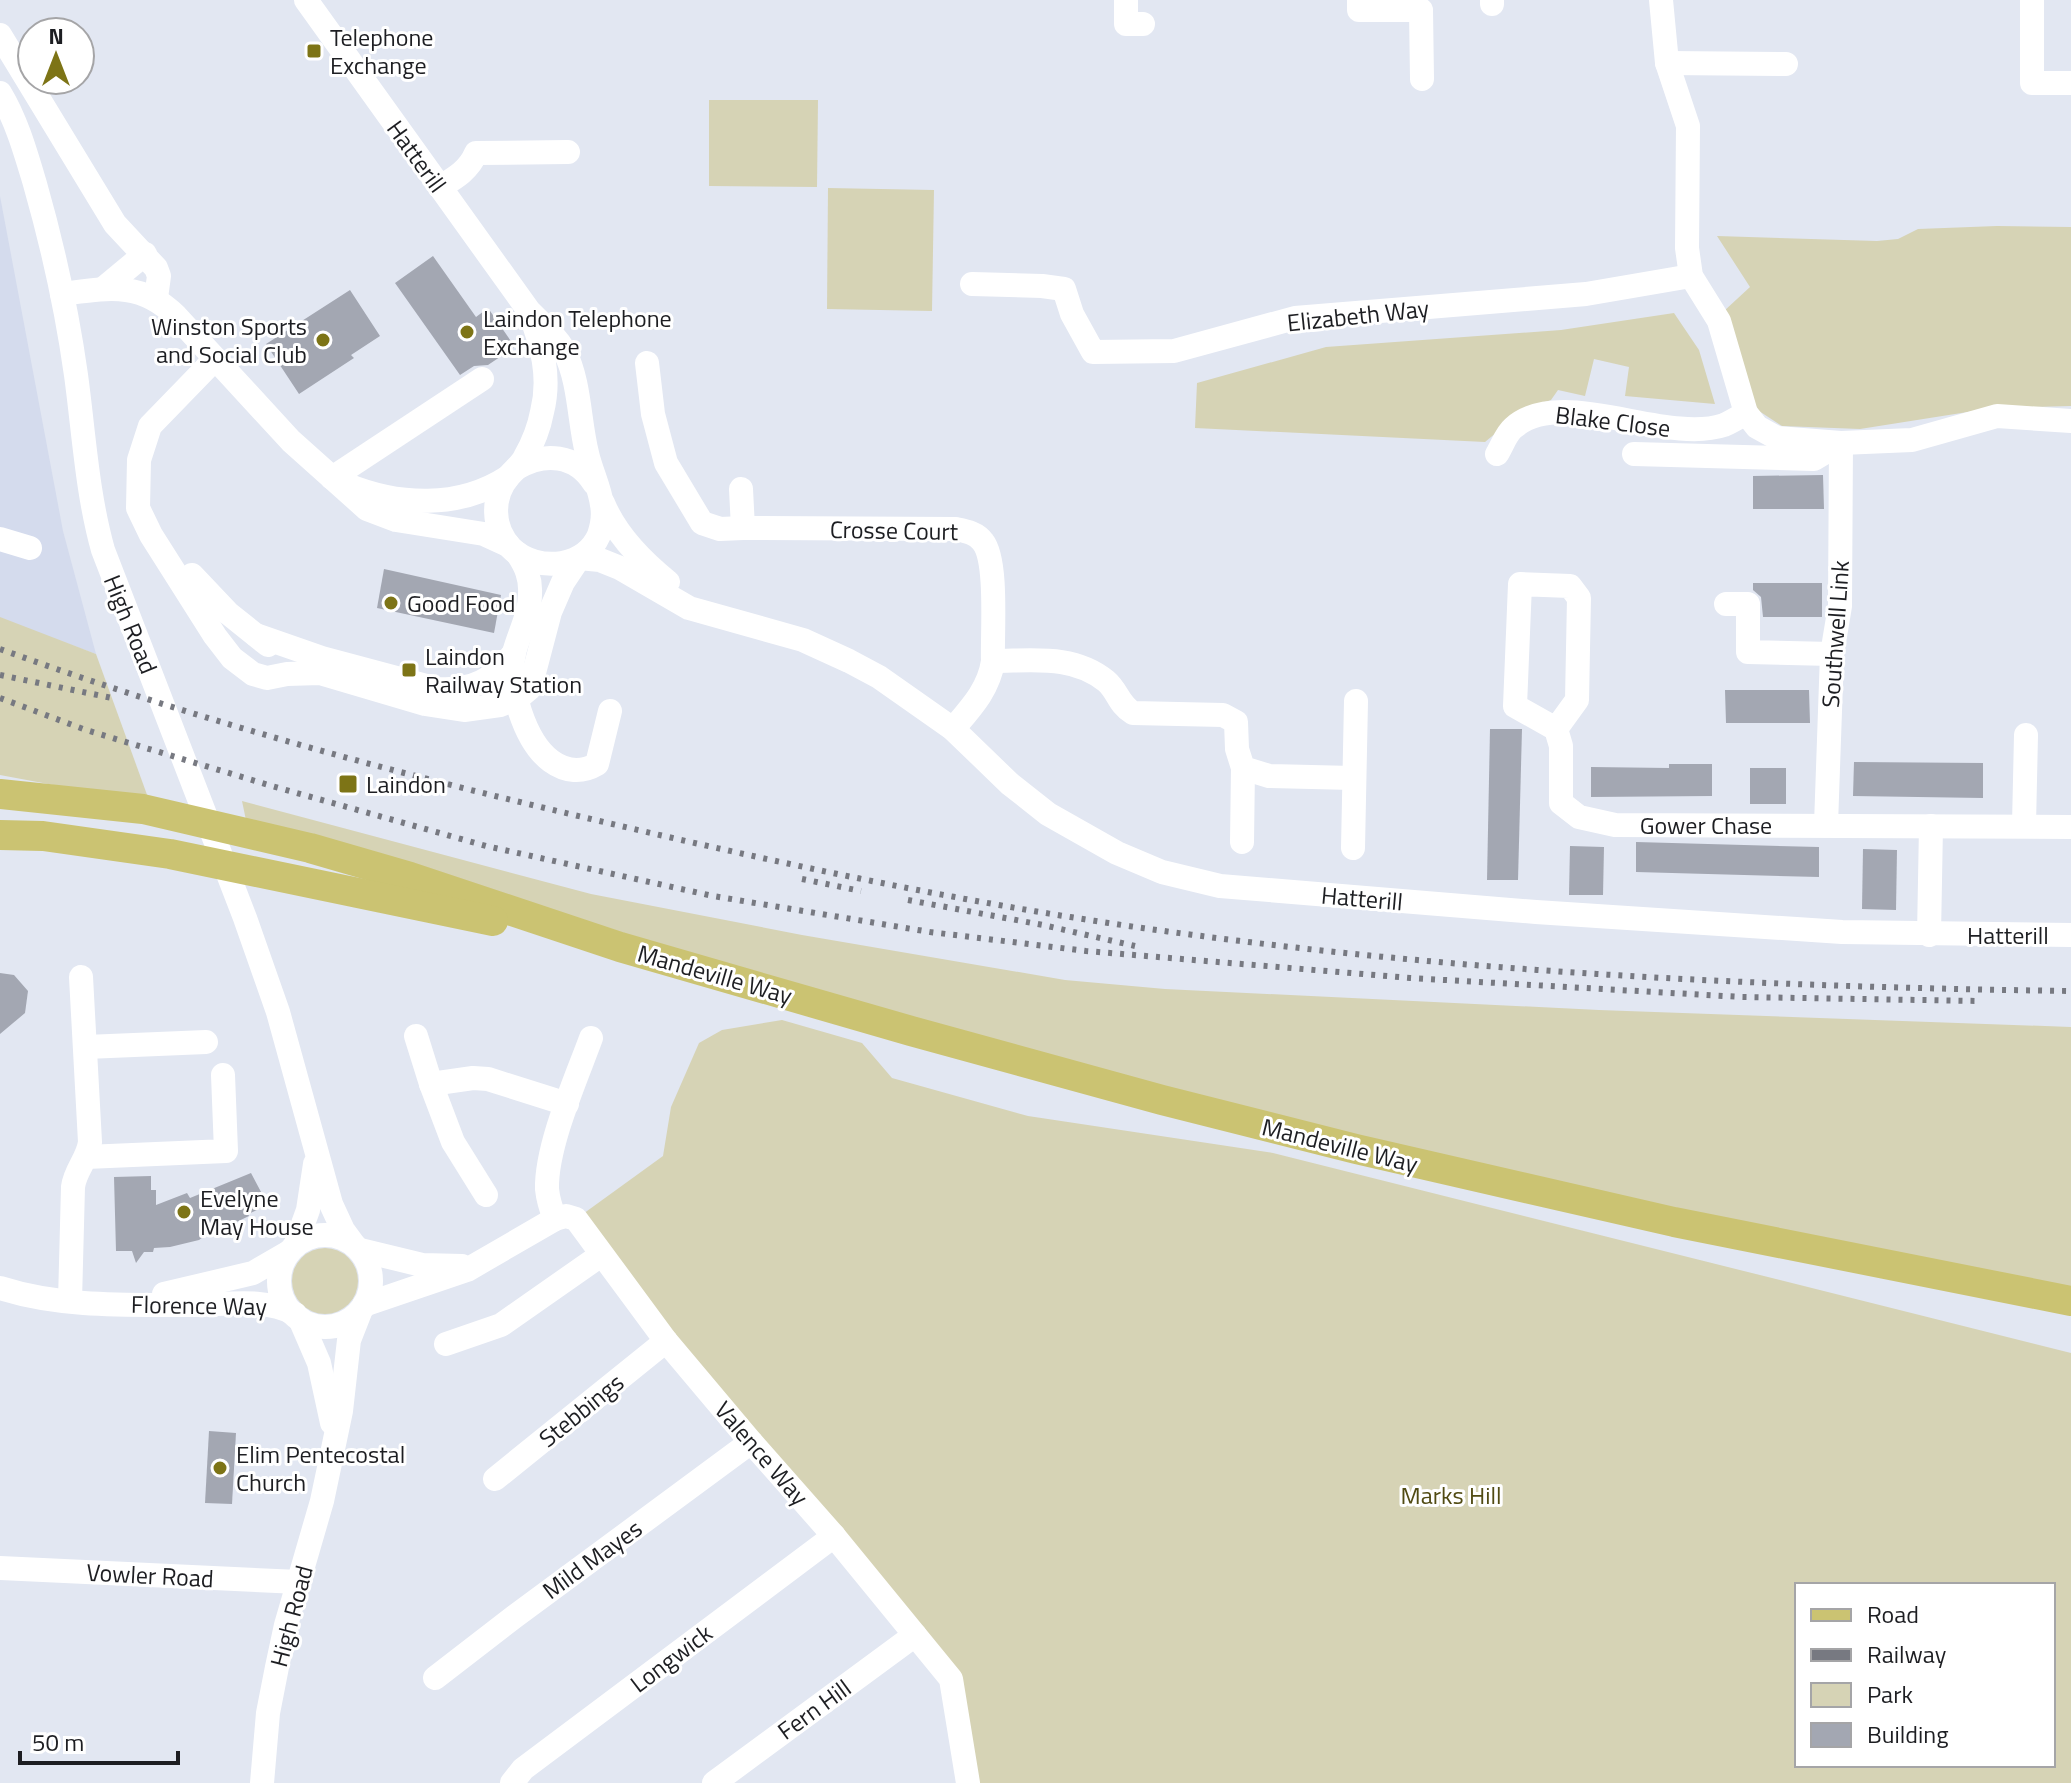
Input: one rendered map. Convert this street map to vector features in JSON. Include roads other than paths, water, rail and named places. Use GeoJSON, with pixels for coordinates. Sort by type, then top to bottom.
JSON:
{"type":"FeatureCollection","features":[{"type":"Feature","properties":{"kind":"main road","name":"Mandeville Way"},"geometry":{"type":"LineString","coordinates":[[0,794],[116,805],[218,825],[381,868],[620,947],[989,1053],[1370,1152],[1674,1222],[2071,1301]]}},
{"type":"Feature","properties":{"kind":"main road","name":"Mandeville Way"},"geometry":{"type":"LineString","coordinates":[[0,835],[43,836],[170,854],[620,947]]}},
{"type":"Feature","properties":{"kind":"street","name":"Hatterill"},"geometry":{"type":"LineString","coordinates":[[306,0],[529,311],[554,337],[569,363],[587,455],[600,496],[600,533],[593,547],[579,558]]}},
{"type":"Feature","properties":{"kind":"street"},"geometry":{"type":"LineString","coordinates":[[1126,0],[1126,24],[1143,24]]}},
{"type":"Feature","properties":{"kind":"street"},"geometry":{"type":"LineString","coordinates":[[1359,0],[1359,10],[1421,10],[1422,79]]}},
{"type":"Feature","properties":{"kind":"street"},"geometry":{"type":"LineString","coordinates":[[1661,0],[1667,63],[1688,126],[1687,248],[1691,276],[1719,321],[1746,413],[1757,427],[1777,438],[1841,443],[1912,440],[1997,416],[2071,421]]}},
{"type":"Feature","properties":{"kind":"street"},"geometry":{"type":"LineString","coordinates":[[2032,0],[2032,83],[2071,83]]}},
{"type":"Feature","properties":{"kind":"street"},"geometry":{"type":"LineString","coordinates":[[0,35],[115,224],[145,254],[159,276],[156,298]]}},
{"type":"Feature","properties":{"kind":"street"},"geometry":{"type":"LineString","coordinates":[[1667,63],[1786,64]]}},
{"type":"Feature","properties":{"kind":"street","name":"High Road"},"geometry":{"type":"LineString","coordinates":[[0,93],[30,169],[62,294],[90,492],[109,568],[224,862],[278,1012],[337,1220],[357,1247]]}},
{"type":"Feature","properties":{"kind":"street"},"geometry":{"type":"LineString","coordinates":[[440,187],[460,175],[476,153],[568,152]]}},
{"type":"Feature","properties":{"kind":"street"},"geometry":{"type":"LineString","coordinates":[[104,288],[145,254]]}},
{"type":"Feature","properties":{"kind":"street","name":"Elizabeth Way"},"geometry":{"type":"LineString","coordinates":[[972,284],[1064,289],[1072,314],[1093,352],[1161,352],[1295,318],[1586,294],[1691,276]]}},
{"type":"Feature","properties":{"kind":"street"},"geometry":{"type":"LineString","coordinates":[[62,294],[104,288],[126,289],[156,298],[291,441],[355,500],[374,513],[396,520],[470,531],[513,549],[529,574],[530,604],[513,662],[525,690]]}},
{"type":"Feature","properties":{"kind":"street","name":"Hatterill"},"geometry":{"type":"LineString","coordinates":[[529,311],[542,350],[546,384],[538,428],[523,460],[499,495],[496,518],[500,531],[513,549],[548,564],[579,558],[600,560],[620,568],[678,603],[803,640],[849,661],[879,677],[953,729],[1010,784],[1048,814],[1117,853],[1162,872],[1220,886],[1536,912],[1842,932],[2071,935]]}},
{"type":"Feature","properties":{"kind":"street"},"geometry":{"type":"LineString","coordinates":[[215,359],[150,426],[141,448],[138,508],[215,636],[243,669],[261,677],[320,673],[389,696],[455,709],[480,709],[525,690]]}},
{"type":"Feature","properties":{"kind":"street","name":"Crosse Court"},"geometry":{"type":"LineString","coordinates":[[647,363],[653,414],[666,463],[702,523],[720,529],[941,528],[970,532],[983,540],[991,559],[993,661],[981,695],[953,729]]}},
{"type":"Feature","properties":{"kind":"street"},"geometry":{"type":"LineString","coordinates":[[332,478],[482,379]]}},
{"type":"Feature","properties":{"kind":"street","name":"Blake Close"},"geometry":{"type":"LineString","coordinates":[[1497,454],[1512,429],[1541,412],[1601,416],[1683,429],[1722,425],[1746,413]]}},
{"type":"Feature","properties":{"kind":"street"},"geometry":{"type":"LineString","coordinates":[[1634,454],[1814,459],[1841,443]]}},
{"type":"Feature","properties":{"kind":"street","name":"Southwell Link"},"geometry":{"type":"LineString","coordinates":[[1826,825],[1832,654],[1840,606],[1841,443]]}},
{"type":"Feature","properties":{"kind":"street","name":"Hatterill"},"geometry":{"type":"LineString","coordinates":[[512,473],[540,458],[565,459],[585,470],[626,541],[640,558],[682,593],[728,618]]}},
{"type":"Feature","properties":{"kind":"street"},"geometry":{"type":"LineString","coordinates":[[138,471],[153,508],[183,562],[208,594],[276,654],[279,665],[275,676]]}},
{"type":"Feature","properties":{"kind":"street"},"geometry":{"type":"LineString","coordinates":[[332,478],[379,495],[425,501],[486,490],[512,473]]}},
{"type":"Feature","properties":{"kind":"street"},"geometry":{"type":"LineString","coordinates":[[741,489],[743,528]]}},
{"type":"Feature","properties":{"kind":"street"},"geometry":{"type":"LineString","coordinates":[[0,539],[30,548]]}},
{"type":"Feature","properties":{"kind":"street"},"geometry":{"type":"LineString","coordinates":[[579,558],[563,582],[550,612],[525,690],[525,726],[542,754],[554,763],[576,771],[589,769],[597,764],[610,711]]}},
{"type":"Feature","properties":{"kind":"street"},"geometry":{"type":"LineString","coordinates":[[1520,584],[1570,586],[1579,598],[1577,700],[1556,729],[1515,706],[1520,584]]}},
{"type":"Feature","properties":{"kind":"street"},"geometry":{"type":"LineString","coordinates":[[1726,604],[1748,604],[1748,652],[1832,654]]}},
{"type":"Feature","properties":{"kind":"street"},"geometry":{"type":"LineString","coordinates":[[256,635],[406,682],[454,690],[475,686],[491,678],[514,653]]}},
{"type":"Feature","properties":{"kind":"street"},"geometry":{"type":"LineString","coordinates":[[993,661],[1068,661],[1092,670],[1110,685],[1123,707],[1133,713],[1223,715],[1236,722],[1237,749],[1243,768],[1242,842]]}},
{"type":"Feature","properties":{"kind":"street"},"geometry":{"type":"LineString","coordinates":[[1353,848],[1356,701]]}},
{"type":"Feature","properties":{"kind":"street","name":"Gower Chase"},"geometry":{"type":"LineString","coordinates":[[1556,729],[1561,746],[1561,803],[1579,817],[1615,825],[2071,827]]}},
{"type":"Feature","properties":{"kind":"street"},"geometry":{"type":"LineString","coordinates":[[2024,825],[2026,735]]}},
{"type":"Feature","properties":{"kind":"street"},"geometry":{"type":"LineString","coordinates":[[1243,768],[1269,776],[1353,778]]}},
{"type":"Feature","properties":{"kind":"street"},"geometry":{"type":"LineString","coordinates":[[1929,935],[1931,826]]}},
{"type":"Feature","properties":{"kind":"street"},"geometry":{"type":"LineString","coordinates":[[70,1301],[73,1187],[78,1169],[86,1157],[90,1132],[81,977]]}},
{"type":"Feature","properties":{"kind":"street"},"geometry":{"type":"LineString","coordinates":[[416,1036],[453,1142],[486,1195]]}},
{"type":"Feature","properties":{"kind":"street"},"geometry":{"type":"LineString","coordinates":[[487,1260],[462,1266],[432,1266],[357,1247],[339,1236],[323,1235],[307,1238],[292,1249],[282,1268],[280,1289],[284,1301],[297,1317],[315,1326],[328,1327],[348,1321],[362,1309],[487,1260],[555,1219],[547,1191],[548,1178],[567,1104],[591,1038]]}},
{"type":"Feature","properties":{"kind":"street"},"geometry":{"type":"LineString","coordinates":[[86,1047],[206,1042]]}},
{"type":"Feature","properties":{"kind":"street"},"geometry":{"type":"LineString","coordinates":[[86,1157],[226,1151],[223,1075]]}},
{"type":"Feature","properties":{"kind":"street"},"geometry":{"type":"LineString","coordinates":[[431,1084],[488,1079],[567,1104]]}},
{"type":"Feature","properties":{"kind":"street","name":"High Road"},"geometry":{"type":"LineString","coordinates":[[292,1249],[311,1199],[315,1142]]}},
{"type":"Feature","properties":{"kind":"street","name":"Valence Way"},"geometry":{"type":"LineString","coordinates":[[555,1219],[566,1216],[576,1219],[666,1341],[834,1536],[951,1679],[968,1783]]}},
{"type":"Feature","properties":{"kind":"street"},"geometry":{"type":"LineString","coordinates":[[357,1247],[369,1265],[371,1282],[362,1309]]}},
{"type":"Feature","properties":{"kind":"street","name":"Florence Way"},"geometry":{"type":"LineString","coordinates":[[102,1303],[163,1295],[218,1283],[253,1273],[292,1249]]}},
{"type":"Feature","properties":{"kind":"street"},"geometry":{"type":"LineString","coordinates":[[446,1344],[501,1325],[601,1255]]}},
{"type":"Feature","properties":{"kind":"street","name":"Florence Way"},"geometry":{"type":"LineString","coordinates":[[0,1288],[31,1297],[102,1303],[264,1304],[280,1307],[297,1317]]}},
{"type":"Feature","properties":{"kind":"street","name":"High Road"},"geometry":{"type":"LineString","coordinates":[[262,1783],[268,1713],[282,1645],[322,1501],[341,1411],[349,1340],[362,1309]]}},
{"type":"Feature","properties":{"kind":"street","name":"High Road"},"geometry":{"type":"LineString","coordinates":[[297,1317],[315,1350],[325,1383],[333,1428],[332,1451]]}},
{"type":"Feature","properties":{"kind":"street","name":"Stebbings"},"geometry":{"type":"LineString","coordinates":[[495,1479],[666,1341]]}},
{"type":"Feature","properties":{"kind":"street","name":"Mild Mayes"},"geometry":{"type":"LineString","coordinates":[[435,1678],[751,1442]]}},
{"type":"Feature","properties":{"kind":"street","name":"Longwick"},"geometry":{"type":"LineString","coordinates":[[512,1783],[523,1769],[834,1536]]}},
{"type":"Feature","properties":{"kind":"street","name":"Vowler Road"},"geometry":{"type":"LineString","coordinates":[[0,1568],[299,1582]]}},
{"type":"Feature","properties":{"kind":"street","name":"Fern Hill"},"geometry":{"type":"LineString","coordinates":[[714,1783],[915,1635]]}},
{"type":"Feature","properties":{"kind":"railway"},"geometry":{"type":"LineString","coordinates":[[0,649],[204,717],[480,792],[789,864],[1032,911],[1303,948],[1522,969],[1741,982],[2071,991]]}},
{"type":"Feature","properties":{"kind":"railway"},"geometry":{"type":"LineString","coordinates":[[0,675],[112,698]]}},
{"type":"Feature","properties":{"kind":"railway"},"geometry":{"type":"LineString","coordinates":[[0,698],[86,730],[486,846],[713,896],[930,932],[1086,951],[1410,978],[1742,997],[1979,1001]]}},
{"type":"Feature","properties":{"kind":"railway"},"geometry":{"type":"LineString","coordinates":[[802,879],[861,891]]}},
{"type":"Feature","properties":{"kind":"railway"},"geometry":{"type":"LineString","coordinates":[[908,900],[1135,946]]}},
{"type":"Feature","properties":{"kind":"place","name":"Telephone Exchange"},"geometry":{"type":"Point","coordinates":[314,51]}},
{"type":"Feature","properties":{"kind":"place","name":"Laindon Telephone Exchange"},"geometry":{"type":"Point","coordinates":[467,332]}},
{"type":"Feature","properties":{"kind":"place","name":"Winston Sports and Social Club"},"geometry":{"type":"Point","coordinates":[323,340]}},
{"type":"Feature","properties":{"kind":"place","name":"Good Food"},"geometry":{"type":"Point","coordinates":[391,603]}},
{"type":"Feature","properties":{"kind":"place","name":"Laindon Railway Station"},"geometry":{"type":"Point","coordinates":[409,670]}},
{"type":"Feature","properties":{"kind":"place","name":"Laindon"},"geometry":{"type":"Point","coordinates":[348,784]}},
{"type":"Feature","properties":{"kind":"place","name":"Evelyne May House"},"geometry":{"type":"Point","coordinates":[184,1212]}},
{"type":"Feature","properties":{"kind":"place","name":"Elim Pentecostal Church"},"geometry":{"type":"Point","coordinates":[220,1468]}},
{"type":"Feature","properties":{"kind":"park label","name":"Marks Hill"},"geometry":{"type":"Point","coordinates":[1451,1495]}}]}
